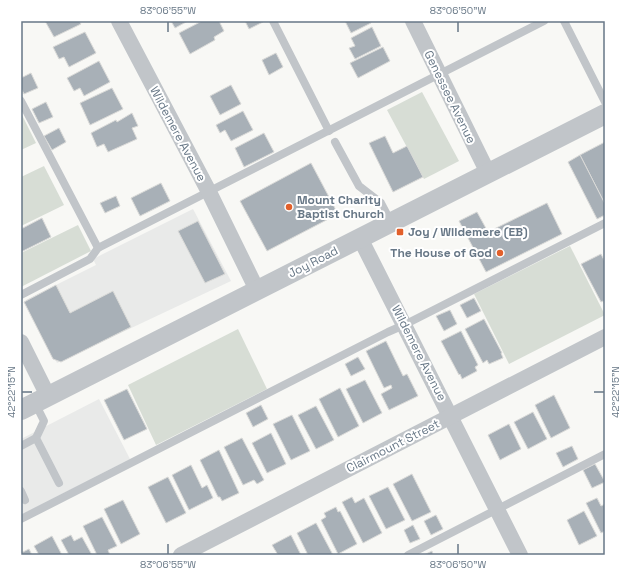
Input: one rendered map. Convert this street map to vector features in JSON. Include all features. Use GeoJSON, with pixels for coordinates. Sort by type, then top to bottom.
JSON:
{"type":"FeatureCollection","features":[{"type":"Feature","properties":{"kind":"street","name":"Wildemere Avenue"},"geometry":{"type":"LineString","coordinates":[[119,21],[209,192],[257,290]]}},
{"type":"Feature","properties":{"kind":"street","name":"Genessee Avenue"},"geometry":{"type":"LineString","coordinates":[[413,21],[488,173]]}},
{"type":"Feature","properties":{"kind":"street","name":"Joy Road"},"geometry":{"type":"LineString","coordinates":[[34,403],[605,114]]}},
{"type":"Feature","properties":{"kind":"street","name":"Wildemere Avenue"},"geometry":{"type":"LineString","coordinates":[[360,238],[520,555]]}},
{"type":"Feature","properties":{"kind":"street","name":"Clairmount Street"},"geometry":{"type":"LineString","coordinates":[[181,555],[605,337]]}},
{"type":"Feature","properties":{"kind":"street"},"geometry":{"type":"LineString","coordinates":[[21,342],[34,403]]}},
{"type":"Feature","properties":{"kind":"lane"},"geometry":{"type":"LineString","coordinates":[[273,21],[329,131]]}},
{"type":"Feature","properties":{"kind":"lane"},"geometry":{"type":"LineString","coordinates":[[21,295],[90,259],[98,248],[544,21]]}},
{"type":"Feature","properties":{"kind":"lane"},"geometry":{"type":"LineString","coordinates":[[564,21],[605,102]]}},
{"type":"Feature","properties":{"kind":"lane"},"geometry":{"type":"LineString","coordinates":[[21,101],[98,248]]}},
{"type":"Feature","properties":{"kind":"lane"},"geometry":{"type":"LineString","coordinates":[[335,142],[359,186],[381,203],[391,222]]}},
{"type":"Feature","properties":{"kind":"lane"},"geometry":{"type":"LineString","coordinates":[[21,519],[605,223]]}},
{"type":"Feature","properties":{"kind":"lane"},"geometry":{"type":"LineString","coordinates":[[21,446],[36,438],[44,421],[34,403]]}},
{"type":"Feature","properties":{"kind":"lane"},"geometry":{"type":"LineString","coordinates":[[36,438],[59,483]]}},
{"type":"Feature","properties":{"kind":"lane"},"geometry":{"type":"LineString","coordinates":[[408,555],[605,454]]}},
{"type":"Feature","properties":{"kind":"lane"},"geometry":{"type":"LineString","coordinates":[[21,491],[25,500]]}},
{"type":"Feature","properties":{"kind":"shaded area"},"geometry":{"type":"Polygon","coordinates":[[[422,92],[459,161],[424,179],[387,110],[422,92]]]}},
{"type":"Feature","properties":{"kind":"shaded area"},"geometry":{"type":"Polygon","coordinates":[[[21,113],[36,143],[21,150],[21,113]]]}},
{"type":"Feature","properties":{"kind":"shaded area"},"geometry":{"type":"Polygon","coordinates":[[[44,166],[64,205],[21,226],[21,177],[44,166]]]}},
{"type":"Feature","properties":{"kind":"shaded area"},"geometry":{"type":"Polygon","coordinates":[[[193,209],[231,281],[57,363],[26,300],[96,265],[93,259],[193,209]]]}},
{"type":"Feature","properties":{"kind":"shaded area"},"geometry":{"type":"Polygon","coordinates":[[[78,225],[91,251],[21,287],[21,253],[78,225]]]}},
{"type":"Feature","properties":{"kind":"shaded area"},"geometry":{"type":"Polygon","coordinates":[[[570,246],[605,315],[509,364],[474,294],[570,246]]]}},
{"type":"Feature","properties":{"kind":"shaded area"},"geometry":{"type":"Polygon","coordinates":[[[238,329],[267,389],[156,445],[128,385],[238,329]]]}},
{"type":"Feature","properties":{"kind":"shaded area"},"geometry":{"type":"Polygon","coordinates":[[[99,399],[130,459],[21,515],[21,439],[99,399]]]}},
{"type":"Feature","properties":{"kind":"building"},"geometry":{"type":"Polygon","coordinates":[[[45,21],[79,21],[81,24],[54,37],[45,21]]]}},
{"type":"Feature","properties":{"kind":"building"},"geometry":{"type":"Polygon","coordinates":[[[171,21],[188,21],[175,28],[171,21]]]}},
{"type":"Feature","properties":{"kind":"building"},"geometry":{"type":"Polygon","coordinates":[[[202,21],[219,21],[224,31],[214,37],[215,40],[190,54],[179,33],[202,21]]]}},
{"type":"Feature","properties":{"kind":"building"},"geometry":{"type":"Polygon","coordinates":[[[245,21],[262,21],[263,22],[249,29],[245,21]]]}},
{"type":"Feature","properties":{"kind":"building"},"geometry":{"type":"Polygon","coordinates":[[[345,21],[370,21],[371,23],[351,33],[345,21]]]}},
{"type":"Feature","properties":{"kind":"building"},"geometry":{"type":"Polygon","coordinates":[[[372,27],[381,46],[355,59],[349,48],[355,46],[351,38],[372,27]]]}},
{"type":"Feature","properties":{"kind":"building"},"geometry":{"type":"Polygon","coordinates":[[[85,32],[96,53],[69,67],[64,57],[59,59],[53,47],[85,32]]]}},
{"type":"Feature","properties":{"kind":"building"},"geometry":{"type":"Polygon","coordinates":[[[383,47],[390,61],[358,78],[350,63],[383,47]]]}},
{"type":"Feature","properties":{"kind":"building"},"geometry":{"type":"Polygon","coordinates":[[[276,53],[283,67],[269,75],[262,60],[276,53]]]}},
{"type":"Feature","properties":{"kind":"building"},"geometry":{"type":"Polygon","coordinates":[[[99,61],[110,82],[84,96],[80,88],[74,91],[67,78],[99,61]]]}},
{"type":"Feature","properties":{"kind":"building"},"geometry":{"type":"Polygon","coordinates":[[[31,73],[38,88],[24,94],[21,88],[21,78],[31,73]]]}},
{"type":"Feature","properties":{"kind":"building"},"geometry":{"type":"Polygon","coordinates":[[[231,85],[241,104],[220,115],[210,96],[231,85]]]}},
{"type":"Feature","properties":{"kind":"building"},"geometry":{"type":"Polygon","coordinates":[[[112,88],[123,109],[90,125],[80,103],[112,88]]]}},
{"type":"Feature","properties":{"kind":"building"},"geometry":{"type":"Polygon","coordinates":[[[46,102],[53,117],[39,123],[32,109],[46,102]]]}},
{"type":"Feature","properties":{"kind":"building"},"geometry":{"type":"Polygon","coordinates":[[[243,111],[253,130],[231,141],[225,130],[220,133],[216,125],[243,111]]]}},
{"type":"Feature","properties":{"kind":"building"},"geometry":{"type":"Polygon","coordinates":[[[132,113],[138,126],[132,128],[137,139],[108,152],[104,144],[97,147],[91,133],[116,120],[117,122],[132,113]]]}},
{"type":"Feature","properties":{"kind":"building"},"geometry":{"type":"Polygon","coordinates":[[[59,128],[66,142],[52,150],[44,136],[59,128]]]}},
{"type":"Feature","properties":{"kind":"building"},"geometry":{"type":"Polygon","coordinates":[[[264,133],[274,152],[244,167],[235,148],[264,133]]]}},
{"type":"Feature","properties":{"kind":"building"},"geometry":{"type":"Polygon","coordinates":[[[385,136],[393,153],[407,146],[423,177],[393,192],[369,143],[385,136]]]}},
{"type":"Feature","properties":{"kind":"building"},"geometry":{"type":"Polygon","coordinates":[[[605,142],[605,204],[580,155],[605,142]]]}},
{"type":"Feature","properties":{"kind":"building"},"geometry":{"type":"Polygon","coordinates":[[[580,155],[605,204],[605,215],[597,219],[568,162],[580,155]]]}},
{"type":"Feature","properties":{"kind":"building","name":"Mount Charity Baptist Church"},"geometry":{"type":"Polygon","coordinates":[[[311,163],[338,214],[267,251],[240,201],[311,163]]]}},
{"type":"Feature","properties":{"kind":"building"},"geometry":{"type":"Polygon","coordinates":[[[161,183],[170,201],[140,216],[131,198],[161,183]]]}},
{"type":"Feature","properties":{"kind":"building"},"geometry":{"type":"Polygon","coordinates":[[[116,196],[120,206],[105,213],[100,203],[116,196]]]}},
{"type":"Feature","properties":{"kind":"building","name":"The House of God"},"geometry":{"type":"Polygon","coordinates":[[[547,203],[562,234],[486,272],[459,221],[477,212],[488,232],[547,203]]]}},
{"type":"Feature","properties":{"kind":"building"},"geometry":{"type":"Polygon","coordinates":[[[42,218],[51,237],[21,252],[21,229],[42,218]]]}},
{"type":"Feature","properties":{"kind":"building"},"geometry":{"type":"Polygon","coordinates":[[[198,221],[225,274],[205,283],[178,231],[198,221]]]}},
{"type":"Feature","properties":{"kind":"building"},"geometry":{"type":"Polygon","coordinates":[[[601,254],[605,262],[605,305],[603,301],[601,302],[581,264],[601,254]]]}},
{"type":"Feature","properties":{"kind":"building"},"geometry":{"type":"Polygon","coordinates":[[[56,285],[70,313],[113,291],[131,327],[61,362],[53,359],[24,302],[56,285]]]}},
{"type":"Feature","properties":{"kind":"building"},"geometry":{"type":"Polygon","coordinates":[[[474,298],[481,311],[467,318],[460,305],[474,298]]]}},
{"type":"Feature","properties":{"kind":"building"},"geometry":{"type":"Polygon","coordinates":[[[450,310],[457,324],[444,331],[436,316],[450,310]]]}},
{"type":"Feature","properties":{"kind":"building"},"geometry":{"type":"Polygon","coordinates":[[[484,319],[502,353],[503,358],[489,364],[487,360],[483,363],[465,329],[484,319]]]}},
{"type":"Feature","properties":{"kind":"building"},"geometry":{"type":"Polygon","coordinates":[[[461,331],[478,365],[475,367],[477,371],[462,379],[441,341],[461,331]]]}},
{"type":"Feature","properties":{"kind":"building"},"geometry":{"type":"Polygon","coordinates":[[[386,341],[403,376],[407,374],[418,396],[389,410],[381,394],[392,388],[391,385],[384,388],[366,351],[386,341]]]}},
{"type":"Feature","properties":{"kind":"building"},"geometry":{"type":"Polygon","coordinates":[[[358,357],[365,369],[351,376],[345,364],[358,357]]]}},
{"type":"Feature","properties":{"kind":"building"},"geometry":{"type":"Polygon","coordinates":[[[365,380],[382,413],[363,423],[346,389],[365,380]]]}},
{"type":"Feature","properties":{"kind":"building"},"geometry":{"type":"Polygon","coordinates":[[[340,388],[359,426],[338,437],[319,399],[340,388]]]}},
{"type":"Feature","properties":{"kind":"building"},"geometry":{"type":"Polygon","coordinates":[[[127,389],[147,429],[124,440],[104,400],[127,389]]]}},
{"type":"Feature","properties":{"kind":"building"},"geometry":{"type":"Polygon","coordinates":[[[554,395],[570,428],[551,438],[535,405],[554,395]]]}},
{"type":"Feature","properties":{"kind":"building"},"geometry":{"type":"Polygon","coordinates":[[[261,405],[268,419],[253,427],[246,413],[261,405]]]}},
{"type":"Feature","properties":{"kind":"building"},"geometry":{"type":"Polygon","coordinates":[[[316,406],[334,440],[316,449],[298,415],[316,406]]]}},
{"type":"Feature","properties":{"kind":"building"},"geometry":{"type":"Polygon","coordinates":[[[533,412],[547,439],[528,449],[514,422],[533,412]]]}},
{"type":"Feature","properties":{"kind":"building"},"geometry":{"type":"Polygon","coordinates":[[[292,415],[310,451],[291,460],[273,424],[292,415]]]}},
{"type":"Feature","properties":{"kind":"building"},"geometry":{"type":"Polygon","coordinates":[[[509,424],[521,449],[500,460],[488,435],[509,424]]]}},
{"type":"Feature","properties":{"kind":"building"},"geometry":{"type":"Polygon","coordinates":[[[271,433],[286,464],[267,473],[252,443],[271,433]]]}},
{"type":"Feature","properties":{"kind":"building"},"geometry":{"type":"Polygon","coordinates":[[[242,438],[264,480],[257,484],[254,480],[243,485],[224,447],[242,438]]]}},
{"type":"Feature","properties":{"kind":"building"},"geometry":{"type":"Polygon","coordinates":[[[572,446],[578,459],[563,467],[556,453],[572,446]]]}},
{"type":"Feature","properties":{"kind":"building"},"geometry":{"type":"Polygon","coordinates":[[[219,450],[239,493],[222,501],[220,497],[218,497],[200,460],[219,450]]]}},
{"type":"Feature","properties":{"kind":"building"},"geometry":{"type":"Polygon","coordinates":[[[595,464],[605,482],[592,488],[583,470],[595,464]]]}},
{"type":"Feature","properties":{"kind":"building"},"geometry":{"type":"Polygon","coordinates":[[[191,465],[202,488],[207,485],[213,498],[189,510],[172,475],[191,465]]]}},
{"type":"Feature","properties":{"kind":"building"},"geometry":{"type":"Polygon","coordinates":[[[412,474],[431,512],[412,521],[393,484],[412,474]]]}},
{"type":"Feature","properties":{"kind":"building"},"geometry":{"type":"Polygon","coordinates":[[[168,477],[186,513],[166,523],[148,487],[168,477]]]}},
{"type":"Feature","properties":{"kind":"building"},"geometry":{"type":"Polygon","coordinates":[[[388,487],[405,520],[386,529],[369,496],[388,487]]]}},
{"type":"Feature","properties":{"kind":"building"},"geometry":{"type":"Polygon","coordinates":[[[352,497],[355,503],[364,498],[382,533],[363,543],[342,502],[352,497]]]}},
{"type":"Feature","properties":{"kind":"building"},"geometry":{"type":"Polygon","coordinates":[[[597,498],[601,506],[605,504],[605,531],[601,533],[586,503],[597,498]]]}},
{"type":"Feature","properties":{"kind":"building"},"geometry":{"type":"Polygon","coordinates":[[[123,500],[140,534],[121,544],[104,509],[123,500]]]}},
{"type":"Feature","properties":{"kind":"building"},"geometry":{"type":"Polygon","coordinates":[[[336,507],[338,512],[340,511],[357,544],[338,554],[321,520],[326,517],[324,513],[336,507]]]}},
{"type":"Feature","properties":{"kind":"building"},"geometry":{"type":"Polygon","coordinates":[[[584,511],[597,536],[579,545],[567,520],[584,511]]]}},
{"type":"Feature","properties":{"kind":"building"},"geometry":{"type":"Polygon","coordinates":[[[436,515],[443,529],[431,535],[424,521],[436,515]]]}},
{"type":"Feature","properties":{"kind":"building"},"geometry":{"type":"Polygon","coordinates":[[[102,517],[117,546],[108,550],[110,555],[97,555],[83,526],[102,517]]]}},
{"type":"Feature","properties":{"kind":"building"},"geometry":{"type":"Polygon","coordinates":[[[316,523],[333,555],[308,555],[297,533],[316,523]]]}},
{"type":"Feature","properties":{"kind":"building"},"geometry":{"type":"Polygon","coordinates":[[[413,525],[420,539],[410,543],[404,530],[413,525]]]}},
{"type":"Feature","properties":{"kind":"building"},"geometry":{"type":"Polygon","coordinates":[[[71,535],[74,541],[82,537],[92,555],[69,555],[61,540],[71,535]]]}},
{"type":"Feature","properties":{"kind":"building"},"geometry":{"type":"Polygon","coordinates":[[[291,535],[301,555],[278,555],[272,545],[291,535]]]}},
{"type":"Feature","properties":{"kind":"building"},"geometry":{"type":"Polygon","coordinates":[[[52,536],[62,555],[39,555],[34,546],[52,536]]]}},
{"type":"Feature","properties":{"kind":"building"},"geometry":{"type":"Polygon","coordinates":[[[29,549],[32,555],[21,555],[21,553],[29,549]]]}},
{"type":"Feature","properties":{"kind":"building"},"geometry":{"type":"Polygon","coordinates":[[[432,551],[433,555],[424,555],[432,551]]]}},
{"type":"Feature","properties":{"kind":"place","name":"Mount Charity Baptist Church"},"geometry":{"type":"Point","coordinates":[289,207]}},
{"type":"Feature","properties":{"kind":"place","name":"Joy / Wildemere (EB)"},"geometry":{"type":"Point","coordinates":[400,232]}},
{"type":"Feature","properties":{"kind":"place","name":"The House of God"},"geometry":{"type":"Point","coordinates":[500,253]}}]}
